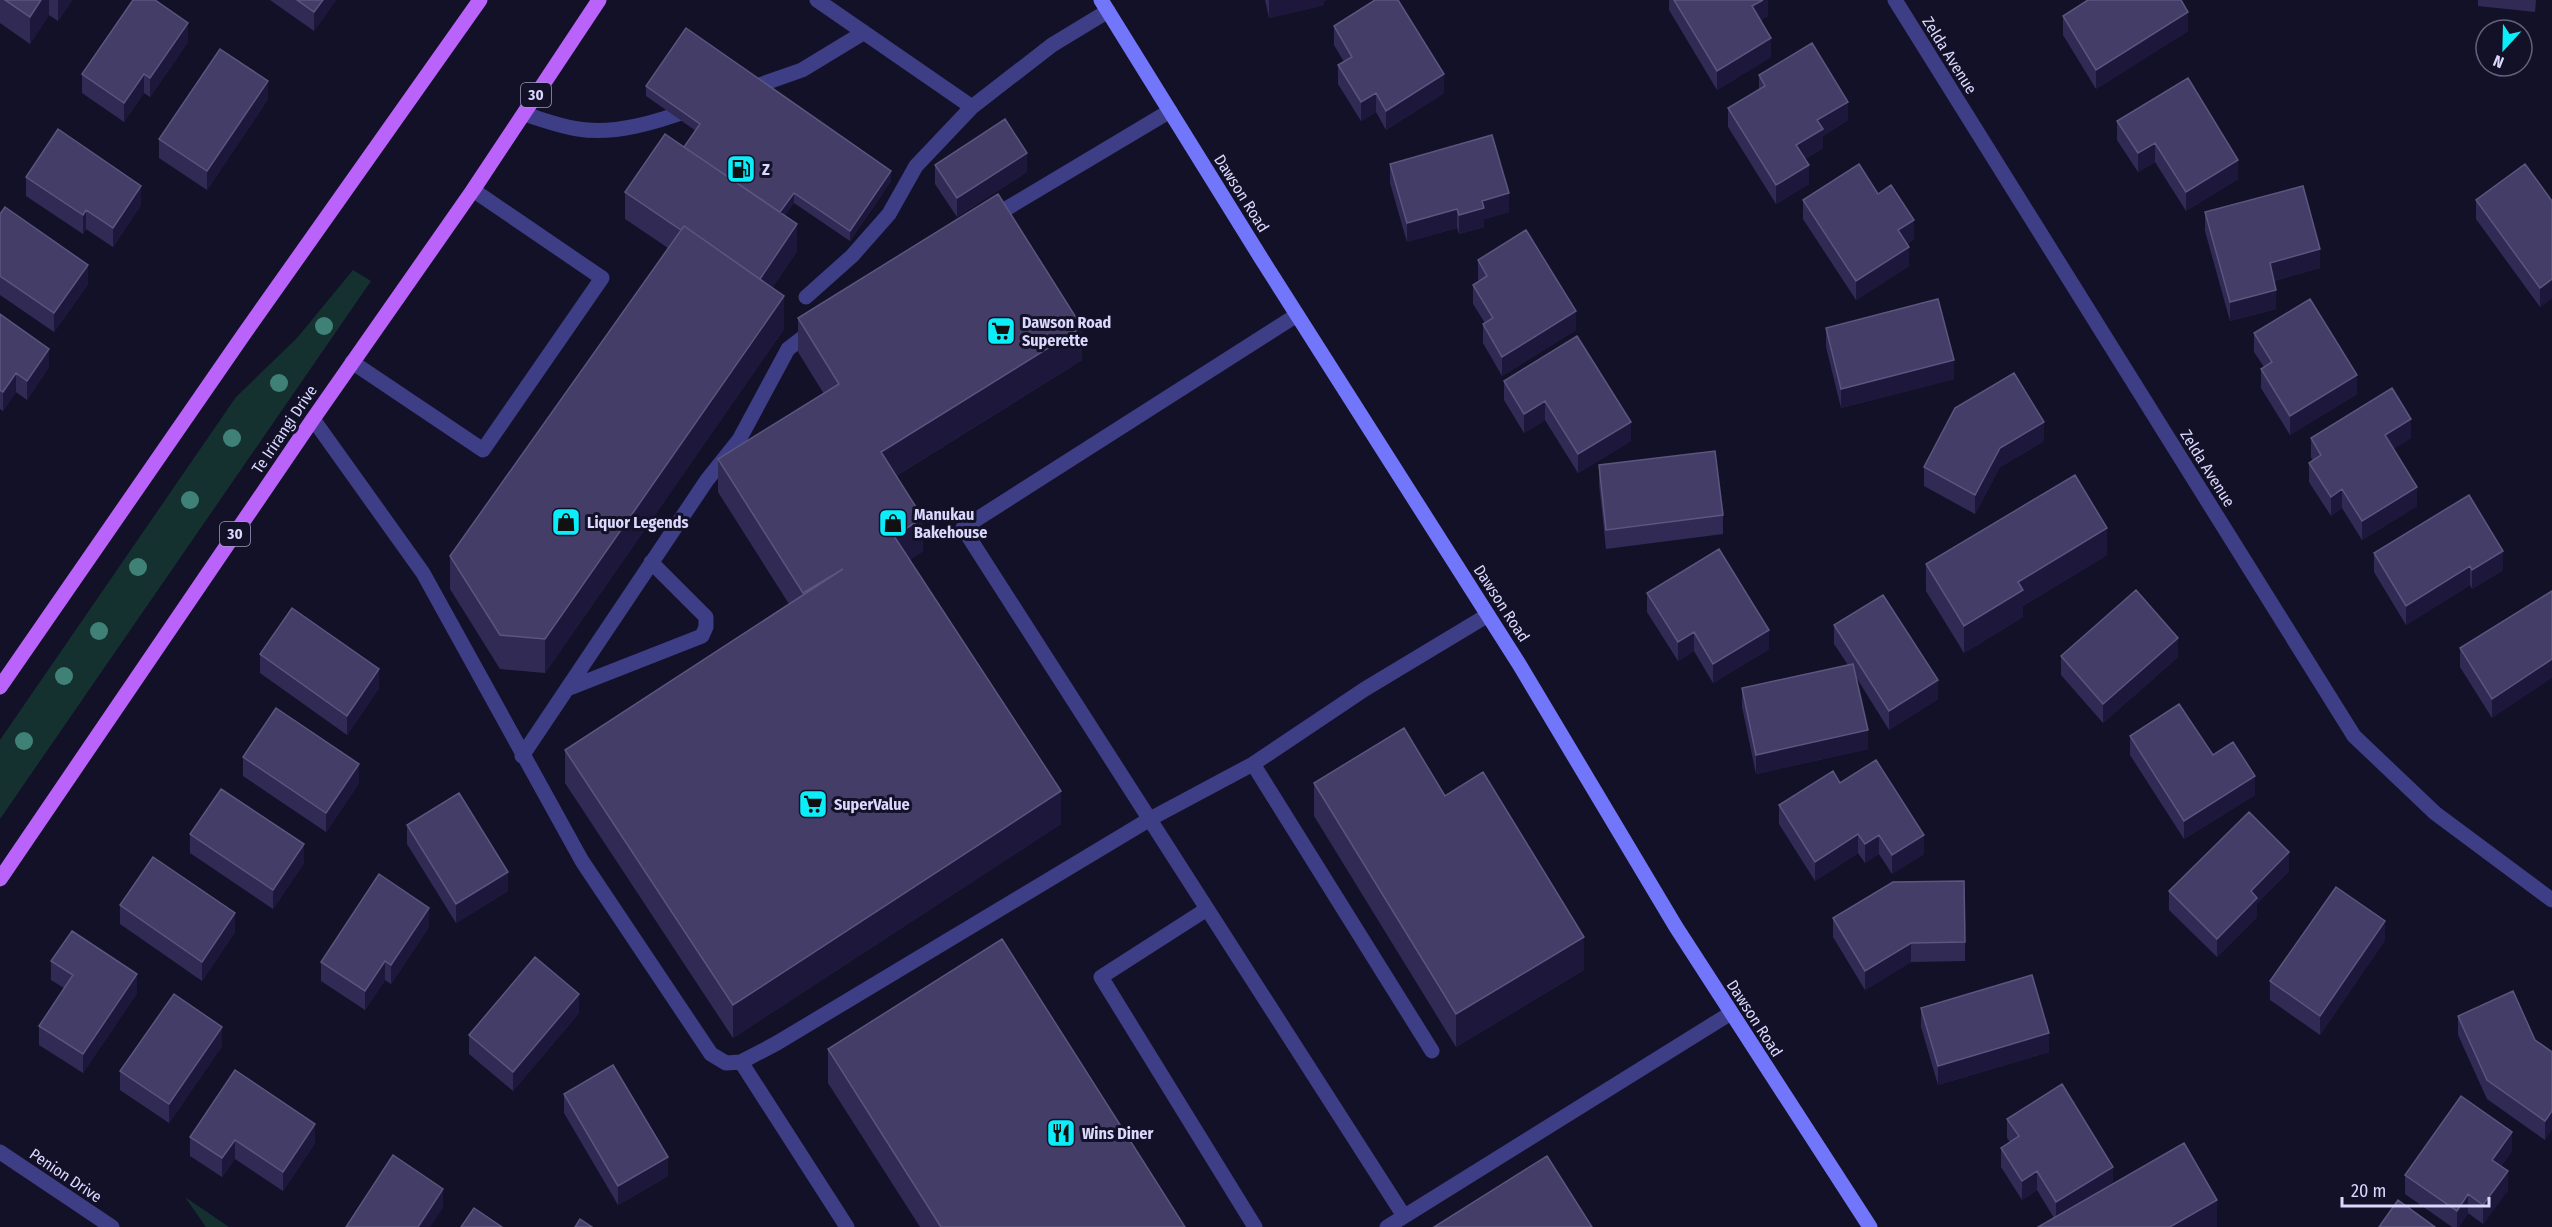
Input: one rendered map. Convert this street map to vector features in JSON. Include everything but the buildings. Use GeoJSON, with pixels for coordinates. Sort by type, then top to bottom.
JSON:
{"type":"FeatureCollection","features":[{"type":"Feature","properties":{"kind":"main road"},"geometry":{"type":"LineString","coordinates":[[0,687],[244,334],[480,0]]}},
{"type":"Feature","properties":{"kind":"main road","name":"Te Irirangi Drive"},"geometry":{"type":"LineString","coordinates":[[0,879],[352,362],[473,190],[599,0]]}},
{"type":"Feature","properties":{"kind":"main road","name":"Dawson Road"},"geometry":{"type":"LineString","coordinates":[[1105,6],[1297,315],[1488,615],[1676,927],[1870,1227]]}},
{"type":"Feature","properties":{"kind":"street"},"geometry":{"type":"LineString","coordinates":[[817,0],[972,107]]}},
{"type":"Feature","properties":{"kind":"street","name":"Zelda Avenue"},"geometry":{"type":"LineString","coordinates":[[1895,0],[2354,736],[2435,813],[2552,900]]}},
{"type":"Feature","properties":{"kind":"street"},"geometry":{"type":"LineString","coordinates":[[806,297],[852,256],[890,214],[916,166],[972,107],[1105,6]]}},
{"type":"Feature","properties":{"kind":"street"},"geometry":{"type":"LineString","coordinates":[[728,97],[802,70],[863,33]]}},
{"type":"Feature","properties":{"kind":"street"},"geometry":{"type":"LineString","coordinates":[[524,114],[578,129],[604,131],[664,119],[706,104]]}},
{"type":"Feature","properties":{"kind":"street"},"geometry":{"type":"LineString","coordinates":[[978,226],[1170,111]]}},
{"type":"Feature","properties":{"kind":"street"},"geometry":{"type":"LineString","coordinates":[[352,362],[483,450],[602,278],[473,190]]}},
{"type":"Feature","properties":{"kind":"street"},"geometry":{"type":"LineString","coordinates":[[1297,315],[963,528],[1404,1216]]}},
{"type":"Feature","properties":{"kind":"street"},"geometry":{"type":"LineString","coordinates":[[522,756],[707,480],[739,440],[788,349],[831,318]]}},
{"type":"Feature","properties":{"kind":"street"},"geometry":{"type":"LineString","coordinates":[[313,419],[423,573],[582,861],[711,1054],[726,1064],[741,1062],[777,1043],[1149,819],[1253,764],[1365,689],[1488,615]]}},
{"type":"Feature","properties":{"kind":"street"},"geometry":{"type":"LineString","coordinates":[[567,689],[702,636],[706,627],[706,617],[651,562]]}},
{"type":"Feature","properties":{"kind":"street"},"geometry":{"type":"LineString","coordinates":[[1253,764],[1432,1051]]}},
{"type":"Feature","properties":{"kind":"street"},"geometry":{"type":"LineString","coordinates":[[1207,909],[1101,977],[1255,1227]]}},
{"type":"Feature","properties":{"kind":"street"},"geometry":{"type":"LineString","coordinates":[[1387,1227],[1731,1013]]}},
{"type":"Feature","properties":{"kind":"street"},"geometry":{"type":"LineString","coordinates":[[741,1062],[847,1227]]}},
{"type":"Feature","properties":{"kind":"street","name":"Penion Drive"},"geometry":{"type":"LineString","coordinates":[[0,1152],[112,1227]]}},
{"type":"Feature","properties":{"kind":"green space"},"geometry":{"type":"Polygon","coordinates":[[[353,270],[371,281],[0,819],[0,740],[236,397],[297,338],[353,270]]]}},
{"type":"Feature","properties":{"kind":"green space"},"geometry":{"type":"Polygon","coordinates":[[[185,1197],[229,1227],[206,1227],[185,1197]]]}},
{"type":"Feature","properties":{"kind":"place","name":"Z"},"geometry":{"type":"Point","coordinates":[741,169]}},
{"type":"Feature","properties":{"kind":"place","name":"Dawson Road Superette"},"geometry":{"type":"Point","coordinates":[1001,331]}},
{"type":"Feature","properties":{"kind":"place","name":"Liquor Legends"},"geometry":{"type":"Point","coordinates":[566,522]}},
{"type":"Feature","properties":{"kind":"place","name":"Manukau Bakehouse"},"geometry":{"type":"Point","coordinates":[893,523]}},
{"type":"Feature","properties":{"kind":"place","name":"SuperValue"},"geometry":{"type":"Point","coordinates":[813,804]}},
{"type":"Feature","properties":{"kind":"place","name":"Wins Diner"},"geometry":{"type":"Point","coordinates":[1061,1133]}}]}
